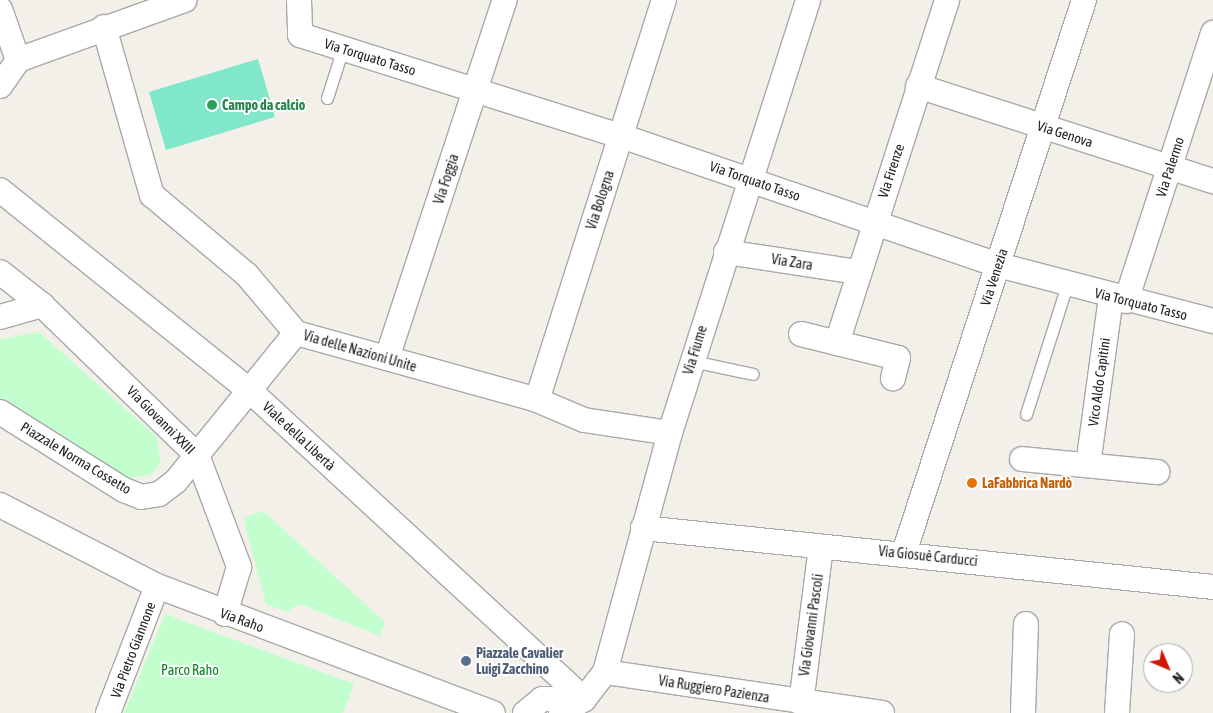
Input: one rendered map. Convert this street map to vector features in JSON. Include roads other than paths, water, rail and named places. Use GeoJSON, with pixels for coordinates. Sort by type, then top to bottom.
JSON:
{"type":"FeatureCollection","features":[{"type":"Feature","properties":{"kind":"street"},"geometry":{"type":"LineString","coordinates":[[0,86],[18,60],[104,27],[185,0]]}},
{"type":"Feature","properties":{"kind":"street","name":"Via Torquato Tasso"},"geometry":{"type":"LineString","coordinates":[[299,0],[300,35],[621,136],[998,266],[1118,300],[1213,321]]}},
{"type":"Feature","properties":{"kind":"street","name":"Via Foggia"},"geometry":{"type":"LineString","coordinates":[[388,358],[505,0]]}},
{"type":"Feature","properties":{"kind":"street","name":"Via Bologna"},"geometry":{"type":"LineString","coordinates":[[537,400],[664,0]]}},
{"type":"Feature","properties":{"kind":"street","name":"Via Fiume"},"geometry":{"type":"LineString","coordinates":[[561,713],[584,706],[605,672],[670,433],[749,179],[808,0]]}},
{"type":"Feature","properties":{"kind":"street","name":"Via Firenze"},"geometry":{"type":"LineString","coordinates":[[837,343],[874,222],[947,0]]}},
{"type":"Feature","properties":{"kind":"street","name":"Via Venezia"},"geometry":{"type":"LineString","coordinates":[[904,553],[1084,0]]}},
{"type":"Feature","properties":{"kind":"street"},"geometry":{"type":"LineString","coordinates":[[0,9],[18,60]]}},
{"type":"Feature","properties":{"kind":"street","name":"Via delle Nazioni Unite"},"geometry":{"type":"LineString","coordinates":[[104,27],[152,195],[247,275],[296,333],[537,400],[584,420],[670,433]]}},
{"type":"Feature","properties":{"kind":"street","name":"Via Palermo"},"geometry":{"type":"LineString","coordinates":[[1118,300],[1170,169],[1213,33]]}},
{"type":"Feature","properties":{"kind":"street","name":"Via Genova"},"geometry":{"type":"LineString","coordinates":[[918,86],[1170,169],[1213,181]]}},
{"type":"Feature","properties":{"kind":"street","name":"Viale della Libertà"},"geometry":{"type":"LineString","coordinates":[[0,190],[249,390],[584,706]]}},
{"type":"Feature","properties":{"kind":"street","name":"Via Zara"},"geometry":{"type":"LineString","coordinates":[[726,252],[859,272]]}},
{"type":"Feature","properties":{"kind":"street","name":"Via Giovanni XXIII"},"geometry":{"type":"LineString","coordinates":[[0,272],[42,305],[197,455],[239,568],[226,614]]}},
{"type":"Feature","properties":{"kind":"street","name":"Vico Aldo Capitini"},"geometry":{"type":"LineString","coordinates":[[1088,465],[1118,300]]}},
{"type":"Feature","properties":{"kind":"street"},"geometry":{"type":"LineString","coordinates":[[0,317],[42,305]]}},
{"type":"Feature","properties":{"kind":"street","name":"Piazzale Norma Cossetto"},"geometry":{"type":"LineString","coordinates":[[0,412],[141,497],[160,494],[197,455],[296,333]]}},
{"type":"Feature","properties":{"kind":"street"},"geometry":{"type":"LineString","coordinates":[[800,334],[898,358],[893,378]]}},
{"type":"Feature","properties":{"kind":"street"},"geometry":{"type":"LineString","coordinates":[[1022,459],[1157,472]]}},
{"type":"Feature","properties":{"kind":"street","name":"Via Raho"},"geometry":{"type":"LineString","coordinates":[[0,505],[158,586],[226,614],[493,713]]}},
{"type":"Feature","properties":{"kind":"street","name":"Via Giosuè Carducci"},"geometry":{"type":"LineString","coordinates":[[643,528],[821,547],[904,553],[1213,587]]}},
{"type":"Feature","properties":{"kind":"street","name":"Via Giovanni Pascoli"},"geometry":{"type":"LineString","coordinates":[[800,702],[821,547]]}},
{"type":"Feature","properties":{"kind":"street","name":"Via Pietro Giannone"},"geometry":{"type":"LineString","coordinates":[[108,713],[158,586]]}},
{"type":"Feature","properties":{"kind":"street"},"geometry":{"type":"LineString","coordinates":[[1023,713],[1026,624]]}},
{"type":"Feature","properties":{"kind":"street"},"geometry":{"type":"LineString","coordinates":[[1117,713],[1122,634]]}},
{"type":"Feature","properties":{"kind":"street","name":"Via Ruggiero Pazienza"},"geometry":{"type":"LineString","coordinates":[[605,672],[747,704],[800,702],[882,713]]}},
{"type":"Feature","properties":{"kind":"street"},"geometry":{"type":"LineString","coordinates":[[524,713],[542,699],[584,706]]}},
{"type":"Feature","properties":{"kind":"lane"},"geometry":{"type":"LineString","coordinates":[[327,98],[343,48]]}},
{"type":"Feature","properties":{"kind":"lane"},"geometry":{"type":"LineString","coordinates":[[1026,414],[1067,285]]}},
{"type":"Feature","properties":{"kind":"lane"},"geometry":{"type":"LineString","coordinates":[[692,361],[753,374]]}},
{"type":"Feature","properties":{"kind":"place","name":"Campo da calcio"},"geometry":{"type":"Point","coordinates":[212,105]}},
{"type":"Feature","properties":{"kind":"place","name":"LaFabbrica Nardò"},"geometry":{"type":"Point","coordinates":[972,483]}},
{"type":"Feature","properties":{"kind":"place","name":"Piazzale Cavalier Luigi Zacchino"},"geometry":{"type":"Point","coordinates":[466,661]}},
{"type":"Feature","properties":{"kind":"park label","name":"Parco Raho"},"geometry":{"type":"Point","coordinates":[190,670]}}]}
